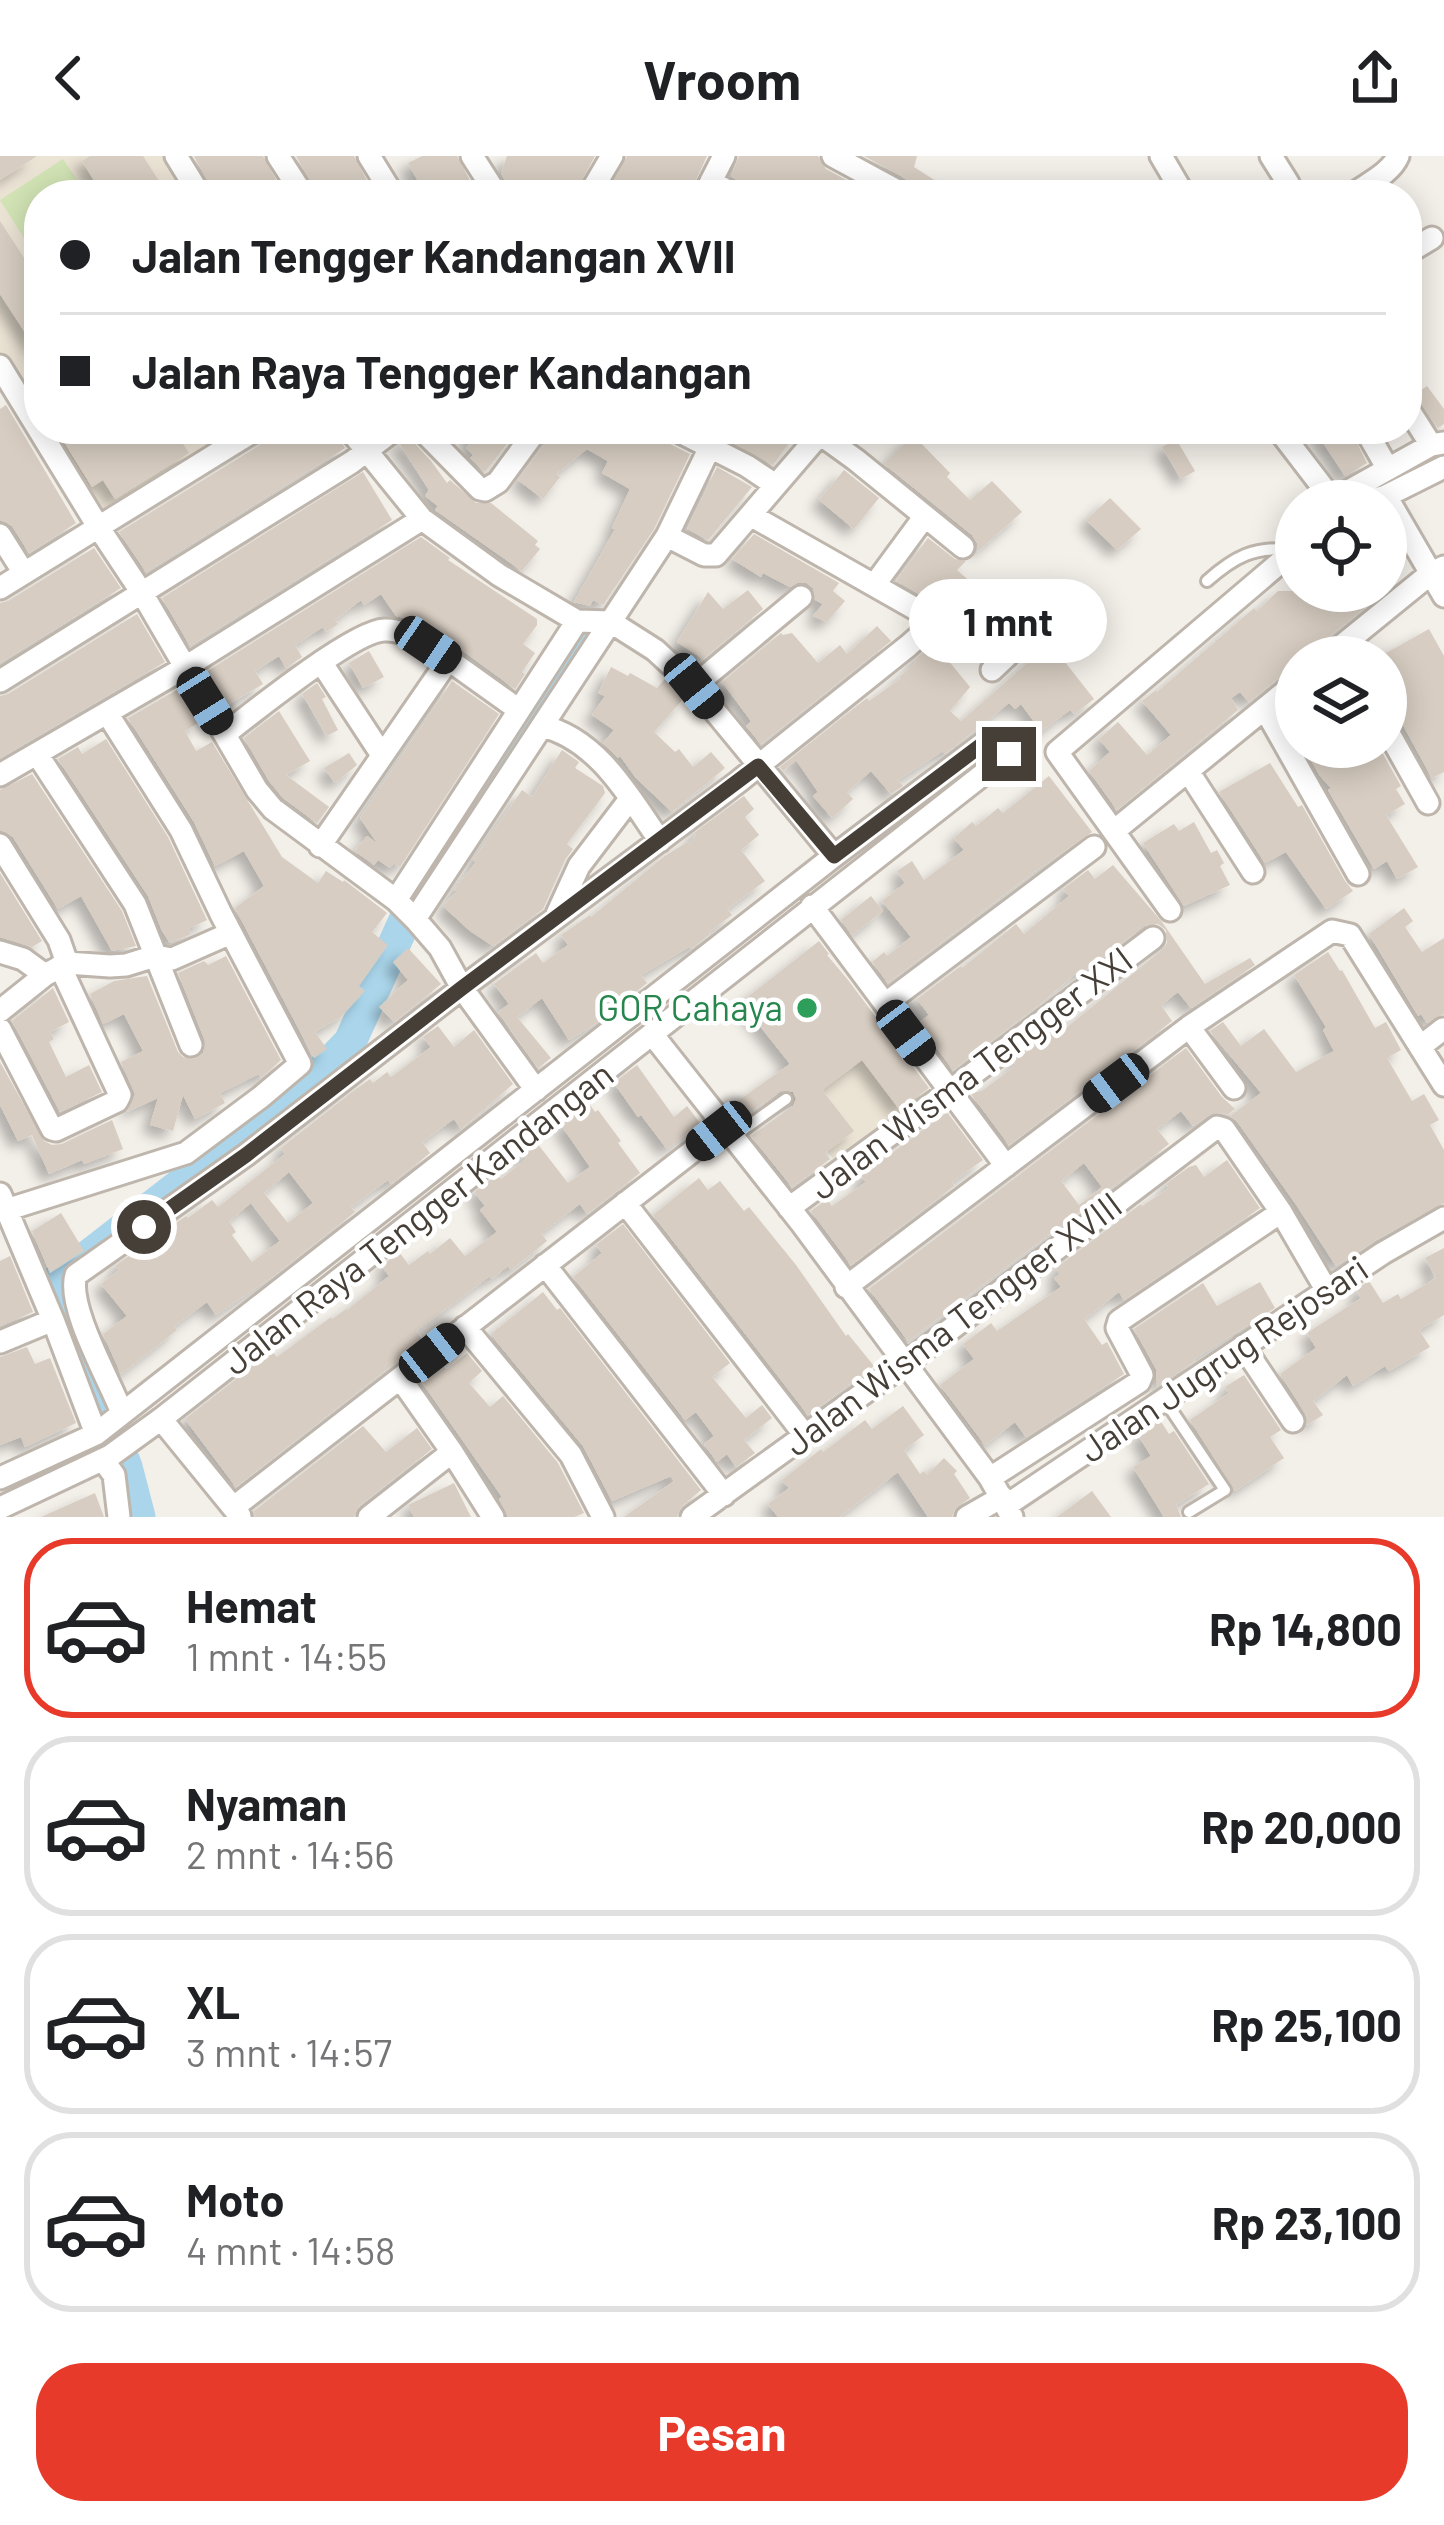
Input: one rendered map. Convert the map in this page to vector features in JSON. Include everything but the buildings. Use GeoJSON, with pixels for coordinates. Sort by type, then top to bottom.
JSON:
{"type":"FeatureCollection","features":[{"type":"Feature","properties":{"kind":"street"},"geometry":{"type":"LineString","coordinates":[[833,156],[877,180]]}},
{"type":"Feature","properties":{"kind":"street"},"geometry":{"type":"LineString","coordinates":[[1372,180],[1398,156]]}},
{"type":"Feature","properties":{"kind":"street"},"geometry":{"type":"LineString","coordinates":[[1422,244],[1432,238]]}},
{"type":"Feature","properties":{"kind":"street"},"geometry":{"type":"LineString","coordinates":[[0,366],[24,405]]}},
{"type":"Feature","properties":{"kind":"street"},"geometry":{"type":"LineString","coordinates":[[48,444],[142,593],[242,767],[273,809],[405,909],[440,947],[462,988],[536,1090]]}},
{"type":"Feature","properties":{"kind":"street"},"geometry":{"type":"LineString","coordinates":[[0,588],[233,444]]}},
{"type":"Feature","properties":{"kind":"street"},"geometry":{"type":"LineString","coordinates":[[362,444],[422,519],[499,575],[577,621],[611,622],[655,650],[694,686],[834,856]]}},
{"type":"Feature","properties":{"kind":"street"},"geometry":{"type":"LineString","coordinates":[[0,680],[377,444]]}},
{"type":"Feature","properties":{"kind":"street"},"geometry":{"type":"LineString","coordinates":[[436,444],[485,490],[498,482],[527,444]]}},
{"type":"Feature","properties":{"kind":"street"},"geometry":{"type":"LineString","coordinates":[[704,444],[768,480]]}},
{"type":"Feature","properties":{"kind":"street"},"geometry":{"type":"LineString","coordinates":[[667,536],[704,556],[721,552],[812,444]]}},
{"type":"Feature","properties":{"kind":"street"},"geometry":{"type":"LineString","coordinates":[[834,444],[963,547]]}},
{"type":"Feature","properties":{"kind":"street"},"geometry":{"type":"LineString","coordinates":[[1290,444],[1330,497],[1438,444]]}},
{"type":"Feature","properties":{"kind":"street"},"geometry":{"type":"LineString","coordinates":[[1374,444],[1388,469]]}},
{"type":"Feature","properties":{"kind":"street"},"geometry":{"type":"LineString","coordinates":[[405,909],[542,726],[611,622],[667,536],[710,447]]}},
{"type":"Feature","properties":{"kind":"street"},"geometry":{"type":"LineString","coordinates":[[1407,485],[1444,467]]}},
{"type":"Feature","properties":{"kind":"street"},"geometry":{"type":"LineString","coordinates":[[752,516],[914,608]]}},
{"type":"Feature","properties":{"kind":"street"},"geometry":{"type":"LineString","coordinates":[[875,584],[925,516]]}},
{"type":"Feature","properties":{"kind":"street"},"geometry":{"type":"LineString","coordinates":[[0,775],[184,668],[422,519]]}},
{"type":"Feature","properties":{"kind":"street"},"geometry":{"type":"LineString","coordinates":[[0,535],[25,573]]}},
{"type":"Feature","properties":{"kind":"street"},"geometry":{"type":"LineString","coordinates":[[1407,535],[1437,571],[1444,596]]}},
{"type":"Feature","properties":{"kind":"street"},"geometry":{"type":"LineString","coordinates":[[1170,910],[1058,756],[1059,749],[1275,567]]}},
{"type":"Feature","properties":{"kind":"street"},"geometry":{"type":"LineString","coordinates":[[1359,636],[1437,571]]}},
{"type":"Feature","properties":{"kind":"street"},"geometry":{"type":"LineString","coordinates":[[694,686],[801,596]]}},
{"type":"Feature","properties":{"kind":"street"},"geometry":{"type":"LineString","coordinates":[[109,1424],[73,1291],[76,1275],[246,1155],[660,841],[943,615],[956,615],[999,663],[1037,628]]}},
{"type":"Feature","properties":{"kind":"street"},"geometry":{"type":"LineString","coordinates":[[405,909],[577,621]]}},
{"type":"Feature","properties":{"kind":"street"},"geometry":{"type":"LineString","coordinates":[[225,734],[321,662],[382,630],[413,637],[520,710]]}},
{"type":"Feature","properties":{"kind":"street"},"geometry":{"type":"LineString","coordinates":[[320,846],[449,659]]}},
{"type":"Feature","properties":{"kind":"street"},"geometry":{"type":"LineString","coordinates":[[321,662],[382,755]]}},
{"type":"Feature","properties":{"kind":"street"},"geometry":{"type":"LineString","coordinates":[[1114,831],[1275,701]]}},
{"type":"Feature","properties":{"kind":"street"},"geometry":{"type":"LineString","coordinates":[[1265,709],[1358,874]]}},
{"type":"Feature","properties":{"kind":"street"},"geometry":{"type":"LineString","coordinates":[[107,713],[181,830],[300,1061],[299,1067],[187,1153],[5,1218],[109,1424]]}},
{"type":"Feature","properties":{"kind":"street"},"geometry":{"type":"LineString","coordinates":[[542,726],[565,734],[610,772],[660,841]]}},
{"type":"Feature","properties":{"kind":"street","name":"Jalan Raya Tengger Kandangan"},"geometry":{"type":"LineString","coordinates":[[0,1478],[109,1424],[834,856],[992,737],[998,735],[1008,742],[1009,754],[161,1419],[106,1458],[0,1508]]}},
{"type":"Feature","properties":{"kind":"street"},"geometry":{"type":"LineString","coordinates":[[37,754],[135,904],[191,1045]]}},
{"type":"Feature","properties":{"kind":"street"},"geometry":{"type":"LineString","coordinates":[[1407,766],[1428,803]]}},
{"type":"Feature","properties":{"kind":"street"},"geometry":{"type":"LineString","coordinates":[[1188,771],[1253,872]]}},
{"type":"Feature","properties":{"kind":"street"},"geometry":{"type":"LineString","coordinates":[[557,916],[579,866],[630,799]]}},
{"type":"Feature","properties":{"kind":"street"},"geometry":{"type":"LineString","coordinates":[[0,845],[59,940],[57,968],[120,1095],[117,1101],[52,1129],[0,1029]]}},
{"type":"Feature","properties":{"kind":"street"},"geometry":{"type":"LineString","coordinates":[[885,1004],[1094,847]]}},
{"type":"Feature","properties":{"kind":"street"},"geometry":{"type":"LineString","coordinates":[[812,906],[1006,1166]]}},
{"type":"Feature","properties":{"kind":"street"},"geometry":{"type":"LineString","coordinates":[[749,922],[766,944]]}},
{"type":"Feature","properties":{"kind":"street"},"geometry":{"type":"LineString","coordinates":[[846,1286],[1189,1027],[1332,931],[1350,935],[1444,1085]]}},
{"type":"Feature","properties":{"kind":"street"},"geometry":{"type":"LineString","coordinates":[[0,952],[57,968],[126,965],[155,956],[183,956],[231,933]]}},
{"type":"Feature","properties":{"kind":"street","name":"Jalan Wisma Tengger XXI"},"geometry":{"type":"LineString","coordinates":[[789,1208],[1153,938]]}},
{"type":"Feature","properties":{"kind":"street"},"geometry":{"type":"LineString","coordinates":[[0,1011],[57,968]]}},
{"type":"Feature","properties":{"kind":"street"},"geometry":{"type":"LineString","coordinates":[[1189,1027],[1234,1088]]}},
{"type":"Feature","properties":{"kind":"street"},"geometry":{"type":"LineString","coordinates":[[1420,1047],[1443,1029]]}},
{"type":"Feature","properties":{"kind":"street"},"geometry":{"type":"LineString","coordinates":[[652,1034],[789,1208],[1003,1499]]}},
{"type":"Feature","properties":{"kind":"street","name":"Jalan Wisma Tengger XVIII"},"geometry":{"type":"LineString","coordinates":[[692,1517],[904,1364],[1214,1129],[1224,1130],[1281,1212]]}},
{"type":"Feature","properties":{"kind":"street"},"geometry":{"type":"LineString","coordinates":[[161,1419],[237,1512],[625,1203],[729,1131]]}},
{"type":"Feature","properties":{"kind":"street"},"geometry":{"type":"LineString","coordinates":[[456,1152],[474,1176]]}},
{"type":"Feature","properties":{"kind":"street"},"geometry":{"type":"LineString","coordinates":[[625,1203],[803,1434]]}},
{"type":"Feature","properties":{"kind":"street"},"geometry":{"type":"LineString","coordinates":[[967,1517],[1003,1499],[1141,1381],[1117,1328],[1119,1321],[1281,1212],[1327,1291]]}},
{"type":"Feature","properties":{"kind":"street","name":"Jalan Jugrug Rejosari"},"geometry":{"type":"LineString","coordinates":[[1003,1499],[1444,1218]]}},
{"type":"Feature","properties":{"kind":"street"},"geometry":{"type":"LineString","coordinates":[[545,1265],[724,1495]]}},
{"type":"Feature","properties":{"kind":"street"},"geometry":{"type":"LineString","coordinates":[[0,1342],[53,1320]]}},
{"type":"Feature","properties":{"kind":"street"},"geometry":{"type":"LineString","coordinates":[[465,1327],[571,1455],[603,1517]]}},
{"type":"Feature","properties":{"kind":"street"},"geometry":{"type":"LineString","coordinates":[[1243,1346],[1293,1421]]}},
{"type":"Feature","properties":{"kind":"street"},"geometry":{"type":"LineString","coordinates":[[400,1378],[494,1517]]}},
{"type":"Feature","properties":{"kind":"street"},"geometry":{"type":"LineString","coordinates":[[370,1517],[452,1452]]}},
{"type":"Feature","properties":{"kind":"street"},"geometry":{"type":"LineString","coordinates":[[106,1458],[119,1517]]}},
{"type":"Feature","properties":{"kind":"lane"},"geometry":{"type":"LineString","coordinates":[[1207,581],[1256,550],[1275,550]]}},
{"type":"Feature","properties":{"kind":"lane"},"geometry":{"type":"LineString","coordinates":[[729,1131],[786,1099]]}},
{"type":"Feature","properties":{"kind":"lane"},"geometry":{"type":"LineString","coordinates":[[1164,1400],[1225,1490],[1189,1512]]}},
{"type":"Feature","properties":{"kind":"shaded area"},"geometry":{"type":"Polygon","coordinates":[[[0,156],[169,156],[184,180],[24,180],[24,410],[0,371],[0,156]]]}},
{"type":"Feature","properties":{"kind":"shaded area"},"geometry":{"type":"Polygon","coordinates":[[[45,444],[225,444],[95,524],[45,444]]]}},
{"type":"Feature","properties":{"kind":"shaded area"},"geometry":{"type":"Polygon","coordinates":[[[868,1021],[901,1054],[933,1097],[840,1168],[780,1088],[868,1021]]]}},
{"type":"Feature","properties":{"kind":"green space"},"geometry":{"type":"Polygon","coordinates":[[[63,159],[77,180],[31,180],[63,159]]]}},
{"type":"Feature","properties":{"kind":"green space"},"geometry":{"type":"Polygon","coordinates":[[[24,184],[24,238],[0,200],[24,184]]]}},
{"type":"Feature","properties":{"kind":"waterway"},"geometry":{"type":"LineString","coordinates":[[139,1517],[126,1467],[59,1279],[304,1089],[350,1042],[425,876],[460,832],[582,635]]}},
{"type":"Feature","properties":{"kind":"place","name":"GOR Cahaya"},"geometry":{"type":"Point","coordinates":[807,1008]}},
{"type":"Feature","properties":{"kind":"route"},"geometry":{"type":"LineString","coordinates":[[144,1227],[246,1155],[758,766],[834,856],[992,737],[1003,737],[1009,754]]}}]}
